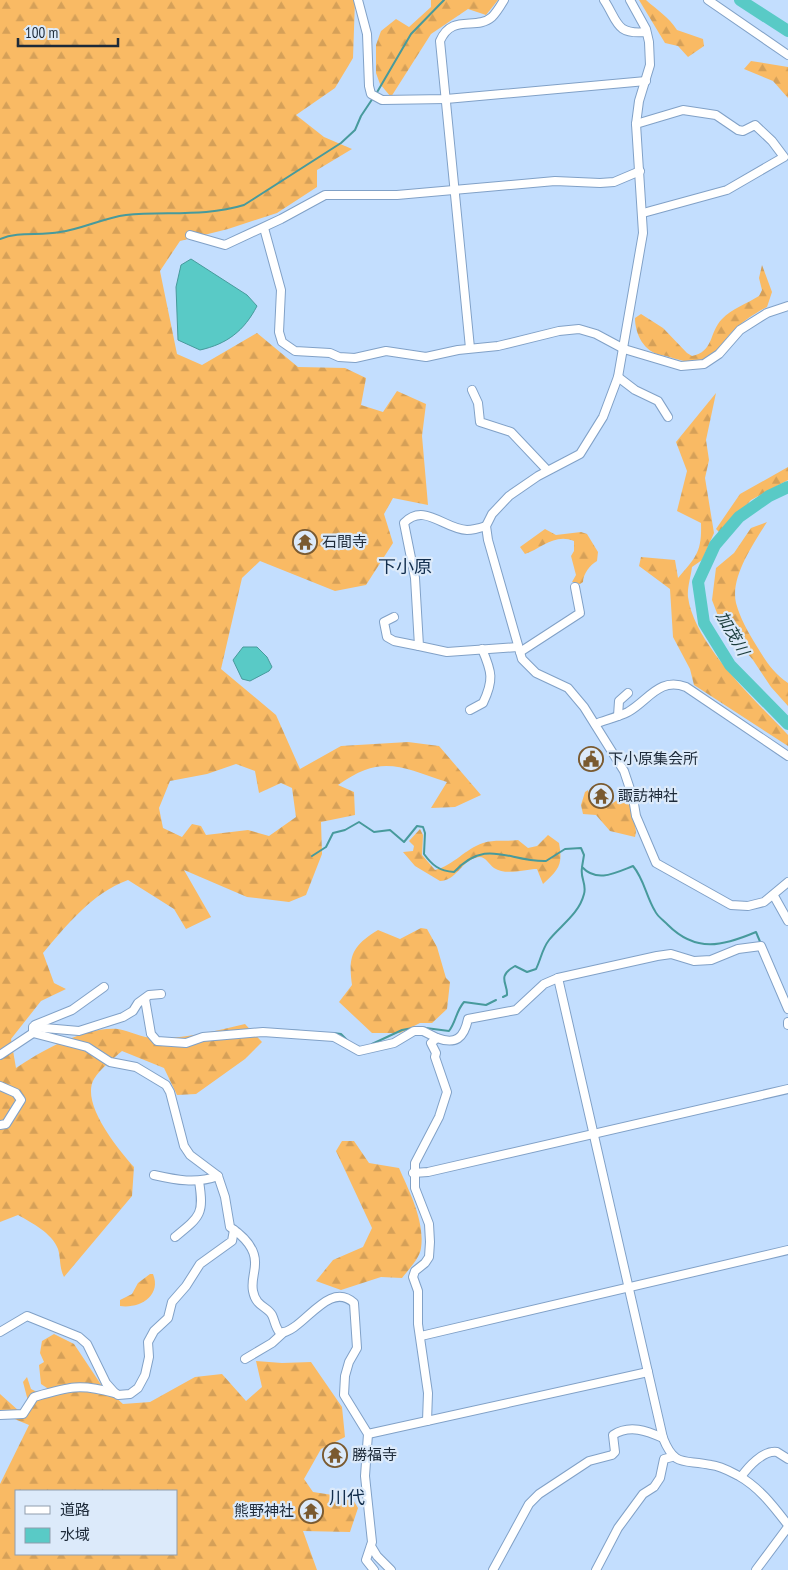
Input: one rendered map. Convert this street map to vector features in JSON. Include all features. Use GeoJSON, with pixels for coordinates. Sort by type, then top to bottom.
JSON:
{"type":"FeatureCollection","features":[{"type":"Feature","properties":{"kind":"street"},"geometry":{"type":"LineString","coordinates":[[358,0],[367,34],[371,94],[382,100],[446,99],[646,81]]}},
{"type":"Feature","properties":{"kind":"street"},"geometry":{"type":"LineString","coordinates":[[470,348],[440,41],[443,33],[451,27],[462,22],[482,22],[492,17],[504,0]]}},
{"type":"Feature","properties":{"kind":"street"},"geometry":{"type":"LineString","coordinates":[[604,0],[619,27],[631,33],[646,32]]}},
{"type":"Feature","properties":{"kind":"street"},"geometry":{"type":"LineString","coordinates":[[630,0],[646,32],[649,42],[650,65],[639,101],[636,124],[643,213],[642,240],[618,377],[603,417],[580,454],[547,470],[509,496],[492,514],[486,526],[488,540],[522,659],[536,673],[568,688],[584,707],[624,771],[633,798],[636,816],[656,863],[731,905],[748,906],[764,902],[774,896],[788,882]]}},
{"type":"Feature","properties":{"kind":"street"},"geometry":{"type":"LineString","coordinates":[[708,0],[788,55]]}},
{"type":"Feature","properties":{"kind":"street"},"geometry":{"type":"LineString","coordinates":[[636,124],[683,110],[716,115],[738,130],[743,131],[755,125],[784,156],[727,190],[643,213]]}},
{"type":"Feature","properties":{"kind":"street"},"geometry":{"type":"LineString","coordinates":[[190,235],[225,245],[264,228],[325,195],[397,194],[554,181],[614,182],[640,171]]}},
{"type":"Feature","properties":{"kind":"street"},"geometry":{"type":"LineString","coordinates":[[264,228],[281,290],[279,332],[282,342],[295,351],[330,353],[339,357],[355,358],[386,351],[426,357],[470,348],[498,346],[559,331],[579,329],[596,334],[624,349],[681,366],[704,364],[719,354],[740,330],[767,313],[788,306]]}},
{"type":"Feature","properties":{"kind":"street"},"geometry":{"type":"LineString","coordinates":[[618,377],[635,390],[658,401],[668,417]]}},
{"type":"Feature","properties":{"kind":"street"},"geometry":{"type":"LineString","coordinates":[[472,390],[478,403],[480,422],[511,432],[547,470]]}},
{"type":"Feature","properties":{"kind":"street"},"geometry":{"type":"LineString","coordinates":[[419,646],[415,578],[404,523],[410,517],[426,514],[456,528],[468,530],[486,526]]}},
{"type":"Feature","properties":{"kind":"street"},"geometry":{"type":"LineString","coordinates":[[394,618],[384,622],[387,638],[394,641],[447,652],[482,649],[519,649],[580,613],[575,587]]}},
{"type":"Feature","properties":{"kind":"street"},"geometry":{"type":"LineString","coordinates":[[470,710],[483,703],[492,681],[490,666],[482,649]]}},
{"type":"Feature","properties":{"kind":"street"},"geometry":{"type":"LineString","coordinates":[[595,724],[627,713],[659,687],[676,684],[686,687],[788,756]]}},
{"type":"Feature","properties":{"kind":"street"},"geometry":{"type":"LineString","coordinates":[[618,716],[618,701],[628,693]]}},
{"type":"Feature","properties":{"kind":"street"},"geometry":{"type":"LineString","coordinates":[[774,896],[788,921]]}},
{"type":"Feature","properties":{"kind":"street"},"geometry":{"type":"LineString","coordinates":[[144,999],[150,1034],[157,1041],[186,1043],[203,1037],[263,1032],[334,1037],[359,1051],[394,1043],[414,1031],[423,1031],[445,1041],[460,1037],[465,1033],[468,1019],[516,1010],[544,984],[558,978],[657,956],[671,954],[694,961],[711,960],[738,949],[761,946],[788,1009]]}},
{"type":"Feature","properties":{"kind":"street"},"geometry":{"type":"LineString","coordinates":[[558,978],[592,1136],[663,1438],[672,1457]]}},
{"type":"Feature","properties":{"kind":"street"},"geometry":{"type":"LineString","coordinates":[[0,1055],[33,1030],[72,1010],[104,987]]}},
{"type":"Feature","properties":{"kind":"street"},"geometry":{"type":"LineString","coordinates":[[33,1030],[80,1031],[123,1017],[133,1011],[138,1003],[149,995],[161,994]]}},
{"type":"Feature","properties":{"kind":"street"},"geometry":{"type":"LineString","coordinates":[[33,1030],[87,1046],[110,1062],[136,1066],[166,1085],[170,1092],[184,1146],[190,1155],[218,1176],[225,1197],[230,1227],[249,1244],[255,1258],[256,1266],[252,1274],[253,1292],[259,1305],[271,1314],[280,1333],[291,1330],[318,1305],[328,1300],[345,1298],[354,1303],[357,1348],[349,1362],[343,1389],[344,1395],[368,1434],[365,1476],[370,1508],[371,1546],[366,1560],[374,1570]]}},
{"type":"Feature","properties":{"kind":"street"},"geometry":{"type":"LineString","coordinates":[[427,1420],[428,1393],[418,1324],[418,1291],[412,1276],[415,1270],[425,1263],[429,1257],[429,1224],[415,1188],[413,1173],[415,1162],[440,1117],[447,1092],[435,1058],[436,1053],[431,1043],[437,1038]]}},
{"type":"Feature","properties":{"kind":"street"},"geometry":{"type":"LineString","coordinates":[[0,1086],[16,1093],[21,1100],[6,1124],[0,1125]]}},
{"type":"Feature","properties":{"kind":"street"},"geometry":{"type":"LineString","coordinates":[[413,1173],[428,1172],[592,1136],[788,1088]]}},
{"type":"Feature","properties":{"kind":"street"},"geometry":{"type":"LineString","coordinates":[[154,1175],[181,1181],[200,1180],[218,1176]]}},
{"type":"Feature","properties":{"kind":"street"},"geometry":{"type":"LineString","coordinates":[[175,1237],[198,1216],[202,1206],[200,1180]]}},
{"type":"Feature","properties":{"kind":"street"},"geometry":{"type":"LineString","coordinates":[[0,1414],[23,1414],[34,1396],[67,1388],[82,1386],[116,1394],[130,1394],[138,1388],[145,1375],[149,1357],[148,1342],[154,1331],[168,1318],[172,1302],[186,1286],[200,1264],[232,1241],[234,1230]]}},
{"type":"Feature","properties":{"kind":"street"},"geometry":{"type":"LineString","coordinates":[[420,1336],[629,1289],[788,1250]]}},
{"type":"Feature","properties":{"kind":"street"},"geometry":{"type":"LineString","coordinates":[[0,1332],[27,1316],[79,1337],[87,1344],[106,1383],[116,1394]]}},
{"type":"Feature","properties":{"kind":"street"},"geometry":{"type":"LineString","coordinates":[[245,1359],[272,1343],[284,1332]]}},
{"type":"Feature","properties":{"kind":"street"},"geometry":{"type":"LineString","coordinates":[[368,1434],[648,1372]]}},
{"type":"Feature","properties":{"kind":"street"},"geometry":{"type":"LineString","coordinates":[[493,1570],[529,1504],[539,1494],[577,1468],[596,1458],[612,1455],[615,1452],[613,1435],[628,1429],[641,1429],[663,1438]]}},
{"type":"Feature","properties":{"kind":"street"},"geometry":{"type":"LineString","coordinates":[[741,1477],[747,1469],[766,1454],[777,1452],[788,1459]]}},
{"type":"Feature","properties":{"kind":"street"},"geometry":{"type":"LineString","coordinates":[[596,1570],[618,1528],[643,1494],[654,1487],[660,1478],[664,1459],[672,1457],[689,1463],[711,1464],[741,1477],[763,1494],[788,1526],[756,1570]]}},
{"type":"Feature","properties":{"kind":"street"},"geometry":{"type":"LineString","coordinates":[[371,1546],[376,1556],[391,1570]]}},
{"type":"Feature","properties":{"kind":"green space"},"geometry":{"type":"Polygon","coordinates":[[[0,0],[355,0],[353,58],[335,88],[296,115],[324,137],[352,149],[317,170],[317,187],[277,213],[228,229],[180,241],[160,271],[177,354],[202,365],[257,333],[298,367],[345,368],[366,378],[361,405],[383,412],[397,391],[426,404],[422,436],[428,505],[393,498],[384,514],[393,543],[366,585],[335,591],[260,561],[242,578],[221,669],[276,715],[300,769],[341,746],[408,742],[439,746],[481,795],[455,807],[431,808],[447,782],[391,766],[367,769],[353,775],[338,785],[354,792],[355,815],[321,822],[322,854],[306,895],[289,902],[247,897],[184,870],[211,917],[186,929],[174,909],[128,880],[92,901],[71,921],[43,953],[54,983],[66,989],[41,1001],[11,1039],[16,1068],[64,1041],[92,1031],[105,1029],[118,1029],[150,1038],[167,1038],[200,1034],[245,1024],[262,1042],[245,1059],[196,1094],[177,1095],[164,1068],[122,1051],[94,1079],[91,1089],[96,1113],[111,1138],[134,1167],[132,1196],[64,1277],[58,1249],[46,1233],[18,1215],[0,1222],[0,0]],[[236,764],[207,774],[170,781],[159,808],[163,828],[182,837],[192,824],[201,826],[206,835],[248,830],[269,836],[296,817],[292,788],[281,783],[259,793],[255,771],[236,764]]]}},
{"type":"Feature","properties":{"kind":"green space"},"geometry":{"type":"Polygon","coordinates":[[[431,0],[498,0],[486,15],[468,9],[431,34],[391,97],[380,84],[376,73],[376,45],[381,31],[396,19],[409,27],[431,7],[431,0]]]}},
{"type":"Feature","properties":{"kind":"green space"},"geometry":{"type":"Polygon","coordinates":[[[639,0],[646,0],[667,17],[677,30],[703,39],[704,46],[688,57],[678,46],[665,43],[639,0]]]}},
{"type":"Feature","properties":{"kind":"green space"},"geometry":{"type":"Polygon","coordinates":[[[751,61],[788,67],[788,98],[773,81],[744,69],[751,61]]]}},
{"type":"Feature","properties":{"kind":"green space"},"geometry":{"type":"Polygon","coordinates":[[[762,265],[772,292],[767,307],[736,328],[709,358],[699,362],[688,362],[655,353],[645,346],[635,324],[635,318],[641,314],[663,328],[687,353],[692,356],[699,354],[708,346],[718,324],[726,315],[759,296],[762,290],[759,278],[762,265]]]}},
{"type":"Feature","properties":{"kind":"green space"},"geometry":{"type":"Polygon","coordinates":[[[716,393],[706,440],[709,460],[705,478],[714,533],[702,560],[692,567],[688,597],[693,615],[702,634],[714,652],[744,689],[788,735],[788,746],[694,685],[690,669],[673,637],[670,589],[639,566],[641,557],[675,560],[678,578],[697,554],[701,523],[677,511],[687,471],[676,442],[716,393]]]}},
{"type":"Feature","properties":{"kind":"green space"},"geometry":{"type":"Polygon","coordinates":[[[788,467],[788,480],[751,500],[720,533],[716,529],[740,494],[788,467]]]}},
{"type":"Feature","properties":{"kind":"green space"},"geometry":{"type":"Polygon","coordinates":[[[767,522],[740,571],[736,582],[736,603],[744,625],[763,656],[774,671],[788,683],[788,706],[720,621],[712,600],[716,568],[734,553],[751,528],[767,522]]]}},
{"type":"Feature","properties":{"kind":"green space"},"geometry":{"type":"Polygon","coordinates":[[[545,529],[556,535],[581,532],[587,534],[598,552],[597,561],[587,570],[583,582],[580,584],[572,582],[576,575],[571,556],[574,551],[574,541],[567,539],[555,540],[525,554],[520,547],[545,529]]]}},
{"type":"Feature","properties":{"kind":"green space"},"geometry":{"type":"Polygon","coordinates":[[[588,790],[591,802],[600,807],[607,807],[621,799],[631,799],[636,832],[635,837],[610,831],[596,815],[583,814],[581,805],[585,792],[588,790]]]}},
{"type":"Feature","properties":{"kind":"green space"},"geometry":{"type":"Polygon","coordinates":[[[420,829],[423,835],[422,855],[435,870],[448,865],[483,843],[518,840],[528,848],[537,846],[548,835],[559,843],[560,862],[553,874],[543,884],[537,869],[504,872],[494,868],[481,857],[470,860],[451,878],[440,881],[415,866],[403,852],[413,851],[414,846],[409,841],[420,829]]]}},
{"type":"Feature","properties":{"kind":"green space"},"geometry":{"type":"Polygon","coordinates":[[[421,928],[427,929],[437,947],[446,978],[450,982],[447,1009],[432,1023],[420,1023],[400,1033],[372,1033],[339,1002],[352,985],[351,966],[354,953],[362,941],[378,930],[400,939],[421,928]]]}},
{"type":"Feature","properties":{"kind":"green space"},"geometry":{"type":"Polygon","coordinates":[[[342,1141],[354,1141],[369,1163],[399,1168],[407,1186],[415,1206],[422,1238],[418,1256],[402,1278],[381,1277],[341,1290],[316,1281],[333,1260],[363,1247],[372,1228],[336,1151],[342,1141]]]}},
{"type":"Feature","properties":{"kind":"green space"},"geometry":{"type":"Polygon","coordinates":[[[150,1274],[153,1274],[155,1282],[152,1295],[141,1303],[120,1306],[120,1300],[132,1294],[138,1283],[150,1274]]]}},
{"type":"Feature","properties":{"kind":"green space"},"geometry":{"type":"Polygon","coordinates":[[[54,1334],[74,1344],[100,1383],[123,1404],[150,1402],[195,1377],[222,1374],[246,1401],[262,1387],[256,1361],[282,1363],[311,1362],[342,1407],[345,1437],[321,1449],[304,1479],[313,1492],[352,1498],[358,1508],[350,1532],[303,1531],[317,1570],[0,1570],[0,1484],[29,1425],[0,1413],[0,1394],[19,1411],[28,1401],[23,1382],[27,1377],[31,1389],[43,1395],[53,1392],[41,1384],[39,1365],[44,1362],[40,1353],[42,1341],[54,1334]]]}},
{"type":"Feature","properties":{"kind":"water"},"geometry":{"type":"Polygon","coordinates":[[[191,259],[247,295],[257,306],[246,323],[234,335],[218,344],[200,350],[178,340],[176,287],[181,265],[191,259]]]}},
{"type":"Feature","properties":{"kind":"water"},"geometry":{"type":"Polygon","coordinates":[[[243,647],[257,647],[267,657],[272,667],[269,671],[250,681],[242,679],[233,660],[243,647]]]}},
{"type":"Feature","properties":{"kind":"waterway"},"geometry":{"type":"LineString","coordinates":[[376,94],[411,34],[444,0]]}},
{"type":"Feature","properties":{"kind":"waterway","name":"加茂川"},"geometry":{"type":"LineString","coordinates":[[740,0],[788,31]]}},
{"type":"Feature","properties":{"kind":"waterway"},"geometry":{"type":"LineString","coordinates":[[0,239],[22,234],[68,231],[109,218],[126,215],[215,211],[244,205],[341,143],[355,130],[361,116],[373,98]]}},
{"type":"Feature","properties":{"kind":"waterway","name":"加茂川"},"geometry":{"type":"LineString","coordinates":[[788,487],[769,496],[739,517],[715,545],[698,582],[704,623],[730,665],[788,724]]}},
{"type":"Feature","properties":{"kind":"waterway"},"geometry":{"type":"LineString","coordinates":[[312,856],[326,847],[333,833],[345,830],[359,822],[374,832],[390,830],[404,842],[417,826],[423,827],[425,833],[424,854],[436,867],[454,872],[466,862],[488,853],[546,861],[565,849],[581,848],[584,855],[582,867],[594,875],[606,875],[633,866],[640,876],[657,915],[678,934],[689,940],[699,943],[721,943],[756,932],[761,944]]}},
{"type":"Feature","properties":{"kind":"waterway"},"geometry":{"type":"LineString","coordinates":[[503,997],[507,995],[504,980],[506,973],[515,966],[527,972],[536,969],[547,943],[578,908],[585,890],[582,868]]}},
{"type":"Feature","properties":{"kind":"waterway"},"geometry":{"type":"LineString","coordinates":[[780,982],[787,998]]}},
{"type":"Feature","properties":{"kind":"waterway"},"geometry":{"type":"LineString","coordinates":[[372,1044],[402,1030],[418,1027],[449,1031],[464,1002],[486,1005],[496,1000]]}},
{"type":"Feature","properties":{"kind":"waterway"},"geometry":{"type":"LineString","coordinates":[[256,1029],[301,1031]]}},
{"type":"Feature","properties":{"kind":"waterway"},"geometry":{"type":"LineString","coordinates":[[333,1033],[341,1034],[348,1041]]}},
{"type":"Feature","properties":{"kind":"place","name":"石間寺"},"geometry":{"type":"Point","coordinates":[305,542]}},
{"type":"Feature","properties":{"kind":"place","name":"下小原集会所"},"geometry":{"type":"Point","coordinates":[591,759]}},
{"type":"Feature","properties":{"kind":"place","name":"諏訪神社"},"geometry":{"type":"Point","coordinates":[601,796]}},
{"type":"Feature","properties":{"kind":"place","name":"勝福寺"},"geometry":{"type":"Point","coordinates":[335,1455]}},
{"type":"Feature","properties":{"kind":"place","name":"熊野神社"},"geometry":{"type":"Point","coordinates":[311,1511]}},
{"type":"Feature","properties":{"kind":"district","name":"下小原"},"geometry":{"type":"Point","coordinates":[405,567]}},
{"type":"Feature","properties":{"kind":"district","name":"川代"},"geometry":{"type":"Point","coordinates":[347,1498]}}]}
